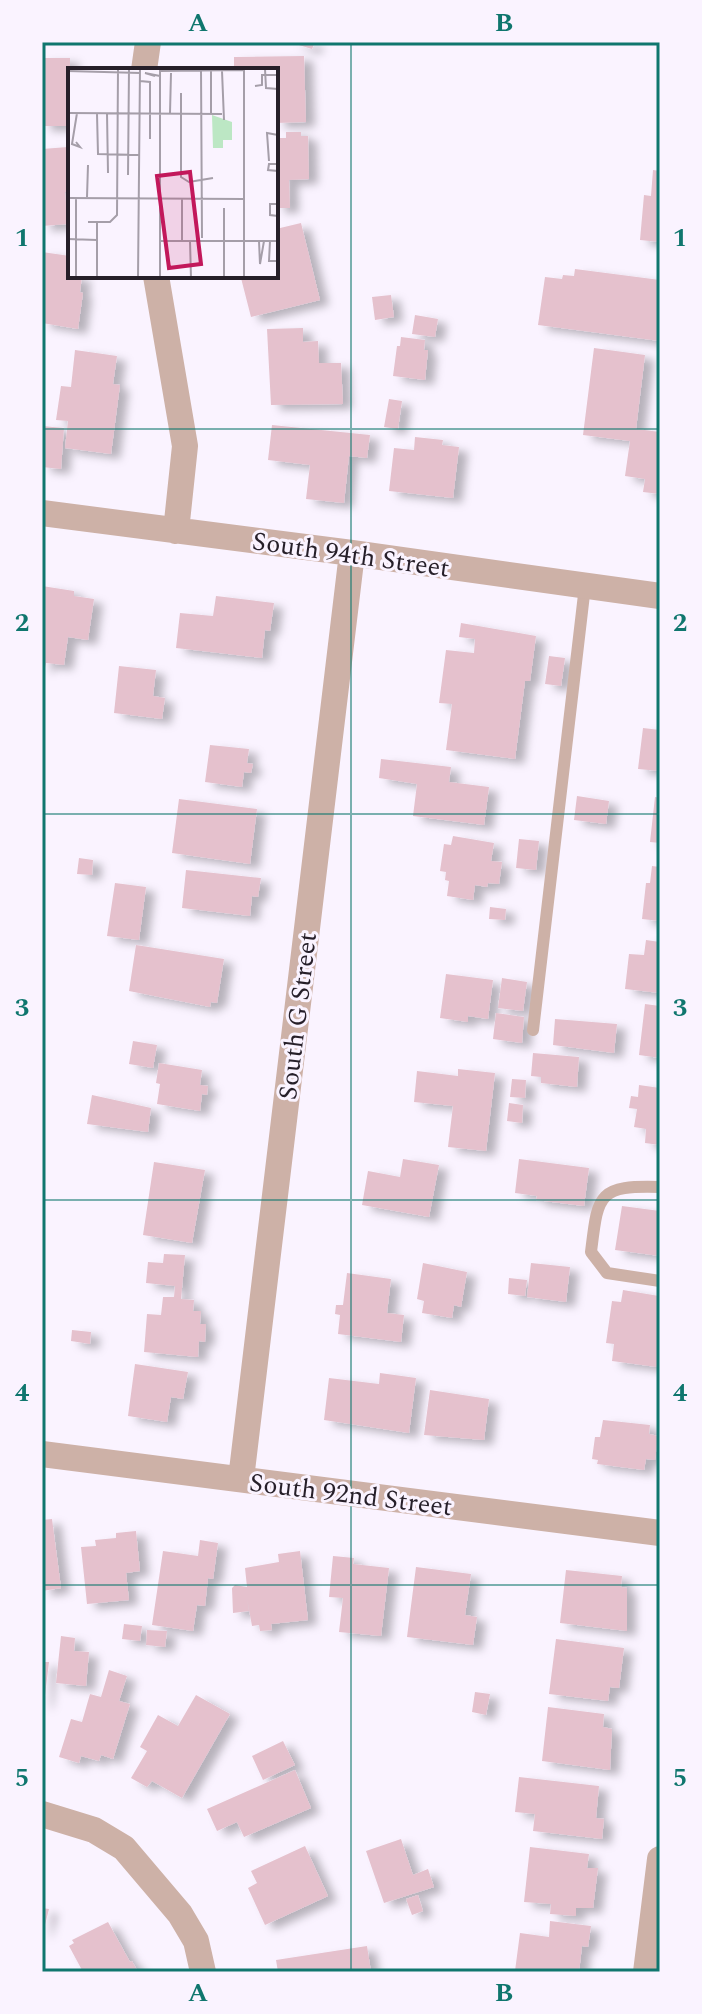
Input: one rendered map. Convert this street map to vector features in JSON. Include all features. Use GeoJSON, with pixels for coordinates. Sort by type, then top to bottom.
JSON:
{"type":"FeatureCollection","features":[{"type":"Feature","properties":{"kind":"street"},"geometry":{"type":"LineString","coordinates":[[144,68],[148,42]]}},
{"type":"Feature","properties":{"kind":"street"},"geometry":{"type":"LineString","coordinates":[[156,278],[185,446],[176,531]]}},
{"type":"Feature","properties":{"kind":"street","name":"South 94th Street"},"geometry":{"type":"LineString","coordinates":[[42,513],[660,596]]}},
{"type":"Feature","properties":{"kind":"street","name":"South G Street"},"geometry":{"type":"LineString","coordinates":[[241,1479],[352,553]]}},
{"type":"Feature","properties":{"kind":"street","name":"South 92nd Street"},"geometry":{"type":"LineString","coordinates":[[42,1454],[660,1533]]}},
{"type":"Feature","properties":{"kind":"street"},"geometry":{"type":"LineString","coordinates":[[42,1814],[94,1830],[124,1848],[180,1914],[196,1941],[203,1972]]}},
{"type":"Feature","properties":{"kind":"street"},"geometry":{"type":"LineString","coordinates":[[646,1972],[660,1859]]}},
{"type":"Feature","properties":{"kind":"lane"},"geometry":{"type":"LineString","coordinates":[[533,1030],[585,586]]}},
{"type":"Feature","properties":{"kind":"lane"},"geometry":{"type":"LineString","coordinates":[[660,1187],[632,1186],[607,1194],[597,1206],[591,1252],[607,1273],[660,1281]]}},
{"type":"Feature","properties":{"kind":"building"},"geometry":{"type":"Polygon","coordinates":[[[289,42],[315,42],[312,49],[289,42]]]}},
{"type":"Feature","properties":{"kind":"building"},"geometry":{"type":"Polygon","coordinates":[[[304,56],[306,122],[278,123],[278,68],[234,68],[234,57],[304,56]]]}},
{"type":"Feature","properties":{"kind":"building"},"geometry":{"type":"Polygon","coordinates":[[[42,58],[70,58],[68,126],[42,126],[42,58]]]}},
{"type":"Feature","properties":{"kind":"building"},"geometry":{"type":"Polygon","coordinates":[[[286,132],[301,132],[301,136],[308,136],[309,179],[289,180],[290,208],[278,208],[278,138],[286,138],[286,132]]]}},
{"type":"Feature","properties":{"kind":"building"},"geometry":{"type":"Polygon","coordinates":[[[68,147],[68,192],[65,192],[68,224],[42,226],[42,149],[68,147]]]}},
{"type":"Feature","properties":{"kind":"building"},"geometry":{"type":"Polygon","coordinates":[[[653,170],[660,171],[660,242],[640,240],[644,195],[651,196],[653,170]]]}},
{"type":"Feature","properties":{"kind":"building"},"geometry":{"type":"Polygon","coordinates":[[[301,223],[320,300],[251,317],[241,278],[278,278],[278,229],[301,223]]]}},
{"type":"Feature","properties":{"kind":"building"},"geometry":{"type":"Polygon","coordinates":[[[42,252],[68,256],[68,278],[82,278],[78,329],[42,323],[42,252]]]}},
{"type":"Feature","properties":{"kind":"building"},"geometry":{"type":"Polygon","coordinates":[[[575,269],[660,280],[660,341],[538,325],[545,277],[562,279],[563,275],[574,276],[575,269]]]}},
{"type":"Feature","properties":{"kind":"building"},"geometry":{"type":"Polygon","coordinates":[[[391,295],[394,317],[375,320],[372,297],[391,295]]]}},
{"type":"Feature","properties":{"kind":"building"},"geometry":{"type":"Polygon","coordinates":[[[415,315],[438,319],[435,337],[412,334],[415,315]]]}},
{"type":"Feature","properties":{"kind":"building"},"geometry":{"type":"Polygon","coordinates":[[[303,328],[303,342],[318,341],[319,363],[341,363],[343,404],[271,405],[267,329],[303,328]]]}},
{"type":"Feature","properties":{"kind":"building"},"geometry":{"type":"Polygon","coordinates":[[[401,337],[425,340],[424,350],[428,350],[425,380],[393,376],[401,337]]]}},
{"type":"Feature","properties":{"kind":"building"},"geometry":{"type":"Polygon","coordinates":[[[594,348],[645,355],[636,429],[660,432],[660,494],[643,492],[645,479],[625,476],[630,441],[583,435],[594,348]]]}},
{"type":"Feature","properties":{"kind":"building"},"geometry":{"type":"Polygon","coordinates":[[[75,350],[117,356],[113,384],[120,385],[111,454],[65,448],[68,421],[56,420],[61,386],[71,387],[75,350]]]}},
{"type":"Feature","properties":{"kind":"building"},"geometry":{"type":"Polygon","coordinates":[[[389,399],[402,401],[398,429],[384,427],[389,399]]]}},
{"type":"Feature","properties":{"kind":"building"},"geometry":{"type":"Polygon","coordinates":[[[272,425],[370,435],[367,458],[349,456],[344,503],[306,499],[310,465],[268,460],[272,425]]]}},
{"type":"Feature","properties":{"kind":"building"},"geometry":{"type":"Polygon","coordinates":[[[42,426],[64,428],[61,469],[42,467],[42,426]]]}},
{"type":"Feature","properties":{"kind":"building"},"geometry":{"type":"Polygon","coordinates":[[[415,437],[443,440],[442,445],[459,447],[453,498],[389,491],[394,448],[414,450],[415,437]]]}},
{"type":"Feature","properties":{"kind":"building"},"geometry":{"type":"Polygon","coordinates":[[[42,586],[74,591],[74,596],[94,599],[88,640],[68,637],[64,665],[46,663],[45,668],[42,668],[42,586]]]}},
{"type":"Feature","properties":{"kind":"building"},"geometry":{"type":"Polygon","coordinates":[[[216,596],[274,603],[270,631],[265,630],[262,658],[176,648],[180,613],[213,616],[216,596]]]}},
{"type":"Feature","properties":{"kind":"building"},"geometry":{"type":"Polygon","coordinates":[[[461,623],[536,636],[530,681],[525,681],[515,759],[446,750],[452,704],[439,703],[446,650],[474,653],[475,639],[459,637],[461,623]]]}},
{"type":"Feature","properties":{"kind":"building"},"geometry":{"type":"Polygon","coordinates":[[[549,656],[565,658],[561,686],[545,684],[549,656]]]}},
{"type":"Feature","properties":{"kind":"building"},"geometry":{"type":"Polygon","coordinates":[[[119,666],[156,670],[153,696],[165,698],[162,719],[114,713],[119,666]]]}},
{"type":"Feature","properties":{"kind":"building"},"geometry":{"type":"Polygon","coordinates":[[[643,728],[660,730],[660,771],[638,769],[643,728]]]}},
{"type":"Feature","properties":{"kind":"building"},"geometry":{"type":"Polygon","coordinates":[[[210,745],[249,749],[247,763],[253,764],[251,773],[244,772],[242,787],[205,782],[210,745]]]}},
{"type":"Feature","properties":{"kind":"building"},"geometry":{"type":"Polygon","coordinates":[[[381,759],[451,767],[449,782],[489,787],[484,825],[413,816],[417,784],[379,778],[381,759]]]}},
{"type":"Feature","properties":{"kind":"building"},"geometry":{"type":"Polygon","coordinates":[[[577,796],[609,801],[606,824],[574,820],[577,796]]]}},
{"type":"Feature","properties":{"kind":"building"},"geometry":{"type":"Polygon","coordinates":[[[655,797],[660,798],[660,843],[650,842],[655,797]]]}},
{"type":"Feature","properties":{"kind":"building"},"geometry":{"type":"Polygon","coordinates":[[[179,799],[257,809],[250,864],[172,853],[179,799]]]}},
{"type":"Feature","properties":{"kind":"building"},"geometry":{"type":"Polygon","coordinates":[[[453,836],[494,843],[491,861],[502,862],[499,884],[488,883],[487,887],[475,885],[473,900],[447,896],[449,881],[445,880],[446,872],[440,871],[444,844],[451,845],[453,836]]]}},
{"type":"Feature","properties":{"kind":"building"},"geometry":{"type":"Polygon","coordinates":[[[519,839],[539,841],[536,870],[516,868],[519,839]]]}},
{"type":"Feature","properties":{"kind":"building"},"geometry":{"type":"Polygon","coordinates":[[[79,858],[93,860],[92,875],[77,874],[79,858]]]}},
{"type":"Feature","properties":{"kind":"building"},"geometry":{"type":"Polygon","coordinates":[[[652,866],[660,867],[660,921],[642,919],[646,883],[650,883],[652,866]]]}},
{"type":"Feature","properties":{"kind":"building"},"geometry":{"type":"Polygon","coordinates":[[[186,870],[261,878],[258,897],[252,896],[250,916],[182,908],[186,870]]]}},
{"type":"Feature","properties":{"kind":"building"},"geometry":{"type":"Polygon","coordinates":[[[115,883],[146,887],[139,940],[107,936],[115,883]]]}},
{"type":"Feature","properties":{"kind":"building"},"geometry":{"type":"Polygon","coordinates":[[[490,907],[506,909],[505,920],[489,919],[490,907]]]}},
{"type":"Feature","properties":{"kind":"building"},"geometry":{"type":"Polygon","coordinates":[[[646,940],[660,942],[660,993],[625,989],[629,954],[644,955],[646,940]]]}},
{"type":"Feature","properties":{"kind":"building"},"geometry":{"type":"Polygon","coordinates":[[[136,945],[224,959],[217,1003],[211,1002],[210,1007],[129,991],[136,945]]]}},
{"type":"Feature","properties":{"kind":"building"},"geometry":{"type":"Polygon","coordinates":[[[446,974],[493,980],[488,1019],[468,1016],[468,1022],[440,1018],[446,974]]]}},
{"type":"Feature","properties":{"kind":"building"},"geometry":{"type":"Polygon","coordinates":[[[502,978],[527,982],[523,1011],[498,1008],[502,978]]]}},
{"type":"Feature","properties":{"kind":"building"},"geometry":{"type":"Polygon","coordinates":[[[645,1004],[660,1006],[660,1058],[639,1055],[645,1004]]]}},
{"type":"Feature","properties":{"kind":"building"},"geometry":{"type":"Polygon","coordinates":[[[496,1013],[524,1017],[522,1043],[493,1039],[496,1013]]]}},
{"type":"Feature","properties":{"kind":"building"},"geometry":{"type":"Polygon","coordinates":[[[555,1019],[617,1024],[614,1053],[553,1045],[555,1019]]]}},
{"type":"Feature","properties":{"kind":"building"},"geometry":{"type":"Polygon","coordinates":[[[133,1041],[157,1045],[153,1068],[129,1064],[133,1041]]]}},
{"type":"Feature","properties":{"kind":"building"},"geometry":{"type":"Polygon","coordinates":[[[533,1053],[579,1057],[577,1087],[541,1083],[541,1077],[531,1076],[533,1053]]]}},
{"type":"Feature","properties":{"kind":"building"},"geometry":{"type":"Polygon","coordinates":[[[159,1063],[202,1070],[200,1085],[208,1086],[207,1095],[202,1094],[200,1111],[157,1104],[159,1063]]]}},
{"type":"Feature","properties":{"kind":"building"},"geometry":{"type":"Polygon","coordinates":[[[458,1069],[495,1073],[486,1151],[448,1147],[453,1106],[414,1102],[417,1071],[458,1076],[458,1069]]]}},
{"type":"Feature","properties":{"kind":"building"},"geometry":{"type":"Polygon","coordinates":[[[512,1079],[526,1080],[525,1098],[510,1097],[512,1079]]]}},
{"type":"Feature","properties":{"kind":"building"},"geometry":{"type":"Polygon","coordinates":[[[639,1085],[660,1088],[660,1145],[645,1143],[646,1129],[634,1127],[637,1109],[629,1108],[631,1096],[638,1097],[639,1085]]]}},
{"type":"Feature","properties":{"kind":"building"},"geometry":{"type":"Polygon","coordinates":[[[92,1095],[151,1108],[148,1132],[87,1124],[92,1095]]]}},
{"type":"Feature","properties":{"kind":"building"},"geometry":{"type":"Polygon","coordinates":[[[509,1103],[523,1105],[522,1123],[507,1121],[509,1103]]]}},
{"type":"Feature","properties":{"kind":"building"},"geometry":{"type":"Polygon","coordinates":[[[403,1159],[439,1165],[429,1217],[362,1205],[368,1171],[400,1177],[403,1159]]]}},
{"type":"Feature","properties":{"kind":"building"},"geometry":{"type":"Polygon","coordinates":[[[519,1159],[589,1168],[584,1206],[536,1200],[537,1196],[515,1193],[519,1159]]]}},
{"type":"Feature","properties":{"kind":"building"},"geometry":{"type":"Polygon","coordinates":[[[154,1162],[205,1170],[192,1243],[143,1235],[154,1162]]]}},
{"type":"Feature","properties":{"kind":"building"},"geometry":{"type":"Polygon","coordinates":[[[622,1206],[660,1211],[660,1256],[615,1250],[622,1206]]]}},
{"type":"Feature","properties":{"kind":"building"},"geometry":{"type":"Polygon","coordinates":[[[164,1254],[185,1255],[181,1299],[194,1300],[193,1311],[201,1311],[200,1324],[206,1324],[205,1342],[199,1341],[198,1357],[144,1352],[147,1314],[161,1315],[163,1297],[174,1297],[175,1286],[146,1283],[148,1262],[163,1263],[164,1254]]]}},
{"type":"Feature","properties":{"kind":"building"},"geometry":{"type":"Polygon","coordinates":[[[423,1263],[467,1272],[461,1307],[454,1305],[452,1318],[422,1313],[424,1301],[417,1299],[423,1263]]]}},
{"type":"Feature","properties":{"kind":"building"},"geometry":{"type":"Polygon","coordinates":[[[531,1263],[570,1267],[566,1302],[527,1297],[531,1263]]]}},
{"type":"Feature","properties":{"kind":"building"},"geometry":{"type":"Polygon","coordinates":[[[347,1273],[391,1279],[387,1313],[404,1315],[401,1342],[338,1334],[340,1315],[335,1314],[336,1305],[343,1305],[347,1273]]]}},
{"type":"Feature","properties":{"kind":"building"},"geometry":{"type":"Polygon","coordinates":[[[509,1278],[527,1280],[525,1296],[508,1294],[509,1278]]]}},
{"type":"Feature","properties":{"kind":"building"},"geometry":{"type":"Polygon","coordinates":[[[623,1290],[659,1296],[657,1367],[612,1361],[614,1344],[606,1343],[612,1301],[621,1302],[623,1290]]]}},
{"type":"Feature","properties":{"kind":"building"},"geometry":{"type":"Polygon","coordinates":[[[72,1330],[91,1332],[90,1344],[71,1341],[72,1330]]]}},
{"type":"Feature","properties":{"kind":"building"},"geometry":{"type":"Polygon","coordinates":[[[135,1364],[188,1372],[183,1399],[171,1397],[167,1422],[128,1416],[135,1364]]]}},
{"type":"Feature","properties":{"kind":"building"},"geometry":{"type":"Polygon","coordinates":[[[380,1373],[416,1378],[409,1433],[324,1420],[329,1378],[379,1384],[380,1373]]]}},
{"type":"Feature","properties":{"kind":"building"},"geometry":{"type":"Polygon","coordinates":[[[430,1390],[489,1399],[484,1440],[424,1435],[430,1390]]]}},
{"type":"Feature","properties":{"kind":"building"},"geometry":{"type":"Polygon","coordinates":[[[603,1420],[650,1425],[649,1434],[658,1436],[655,1460],[646,1459],[644,1470],[597,1464],[598,1460],[592,1459],[595,1437],[600,1437],[603,1420]]]}},
{"type":"Feature","properties":{"kind":"building"},"geometry":{"type":"Polygon","coordinates":[[[52,1519],[61,1588],[42,1591],[42,1520],[52,1519]]]}},
{"type":"Feature","properties":{"kind":"building"},"geometry":{"type":"Polygon","coordinates":[[[136,1531],[140,1571],[126,1573],[129,1600],[87,1604],[81,1547],[96,1546],[95,1540],[116,1538],[116,1533],[136,1531]]]}},
{"type":"Feature","properties":{"kind":"building"},"geometry":{"type":"Polygon","coordinates":[[[200,1540],[218,1543],[213,1579],[208,1578],[205,1606],[197,1605],[193,1631],[152,1625],[163,1551],[198,1556],[200,1540]]]}},
{"type":"Feature","properties":{"kind":"building"},"geometry":{"type":"Polygon","coordinates":[[[300,1551],[308,1620],[271,1624],[272,1630],[260,1631],[259,1625],[252,1626],[247,1598],[249,1611],[233,1613],[232,1588],[235,1585],[247,1587],[245,1568],[279,1562],[278,1554],[300,1551]]]}},
{"type":"Feature","properties":{"kind":"building"},"geometry":{"type":"Polygon","coordinates":[[[333,1556],[354,1558],[353,1564],[389,1568],[381,1636],[339,1632],[343,1598],[329,1597],[333,1556]]]}},
{"type":"Feature","properties":{"kind":"building"},"geometry":{"type":"Polygon","coordinates":[[[416,1567],[471,1574],[465,1615],[477,1617],[473,1645],[407,1637],[416,1567]]]}},
{"type":"Feature","properties":{"kind":"building"},"geometry":{"type":"Polygon","coordinates":[[[566,1570],[622,1576],[621,1587],[627,1588],[627,1631],[560,1623],[566,1570]]]}},
{"type":"Feature","properties":{"kind":"building"},"geometry":{"type":"Polygon","coordinates":[[[124,1624],[142,1626],[140,1641],[122,1639],[124,1624]]]}},
{"type":"Feature","properties":{"kind":"building"},"geometry":{"type":"Polygon","coordinates":[[[147,1630],[167,1631],[165,1647],[146,1645],[147,1630]]]}},
{"type":"Feature","properties":{"kind":"building"},"geometry":{"type":"Polygon","coordinates":[[[61,1636],[75,1638],[74,1651],[89,1652],[86,1686],[56,1683],[61,1636]]]}},
{"type":"Feature","properties":{"kind":"building"},"geometry":{"type":"Polygon","coordinates":[[[556,1639],[624,1648],[619,1688],[610,1687],[608,1701],[549,1694],[556,1639]]]}},
{"type":"Feature","properties":{"kind":"building"},"geometry":{"type":"Polygon","coordinates":[[[42,1662],[49,1662],[44,1704],[42,1704],[42,1662]]]}},
{"type":"Feature","properties":{"kind":"building"},"geometry":{"type":"Polygon","coordinates":[[[109,1670],[127,1676],[119,1701],[130,1704],[113,1759],[101,1755],[99,1761],[81,1756],[79,1763],[59,1757],[71,1719],[82,1722],[90,1694],[101,1697],[109,1670]]]}},
{"type":"Feature","properties":{"kind":"building"},"geometry":{"type":"Polygon","coordinates":[[[475,1692],[490,1694],[486,1715],[472,1712],[475,1692]]]}},
{"type":"Feature","properties":{"kind":"building"},"geometry":{"type":"Polygon","coordinates":[[[196,1695],[230,1714],[182,1798],[152,1781],[147,1787],[131,1778],[147,1751],[140,1747],[158,1715],[178,1726],[196,1695]]]}},
{"type":"Feature","properties":{"kind":"building"},"geometry":{"type":"Polygon","coordinates":[[[548,1707],[604,1714],[603,1727],[612,1729],[610,1770],[542,1761],[548,1707]]]}},
{"type":"Feature","properties":{"kind":"building"},"geometry":{"type":"Polygon","coordinates":[[[283,1741],[295,1765],[263,1780],[252,1756],[283,1741]]]}},
{"type":"Feature","properties":{"kind":"building"},"geometry":{"type":"Polygon","coordinates":[[[295,1770],[311,1808],[244,1837],[237,1822],[217,1831],[207,1809],[295,1770]]]}},
{"type":"Feature","properties":{"kind":"building"},"geometry":{"type":"Polygon","coordinates":[[[519,1777],[599,1786],[596,1818],[604,1819],[602,1839],[533,1831],[535,1814],[515,1812],[519,1777]]]}},
{"type":"Feature","properties":{"kind":"building"},"geometry":{"type":"Polygon","coordinates":[[[401,1839],[413,1875],[428,1869],[434,1887],[384,1903],[366,1851],[401,1839]]]}},
{"type":"Feature","properties":{"kind":"building"},"geometry":{"type":"Polygon","coordinates":[[[305,1846],[328,1896],[265,1925],[248,1888],[257,1883],[251,1871],[305,1846]]]}},
{"type":"Feature","properties":{"kind":"building"},"geometry":{"type":"Polygon","coordinates":[[[530,1847],[589,1854],[587,1868],[598,1868],[593,1908],[576,1908],[576,1916],[550,1914],[551,1904],[524,1902],[530,1847]]]}},
{"type":"Feature","properties":{"kind":"building"},"geometry":{"type":"Polygon","coordinates":[[[418,1895],[423,1911],[412,1915],[406,1899],[418,1895]]]}},
{"type":"Feature","properties":{"kind":"building"},"geometry":{"type":"Polygon","coordinates":[[[42,1908],[49,1909],[43,1933],[42,1933],[42,1908]]]}},
{"type":"Feature","properties":{"kind":"building"},"geometry":{"type":"Polygon","coordinates":[[[550,1921],[591,1926],[588,1947],[582,1946],[579,1972],[515,1971],[520,1933],[549,1937],[550,1921]]]}},
{"type":"Feature","properties":{"kind":"building"},"geometry":{"type":"Polygon","coordinates":[[[108,1922],[138,1972],[83,1972],[69,1946],[74,1943],[72,1940],[108,1922]]]}},
{"type":"Feature","properties":{"kind":"building"},"geometry":{"type":"Polygon","coordinates":[[[367,1946],[371,1972],[278,1972],[276,1960],[367,1946]]]}}]}
